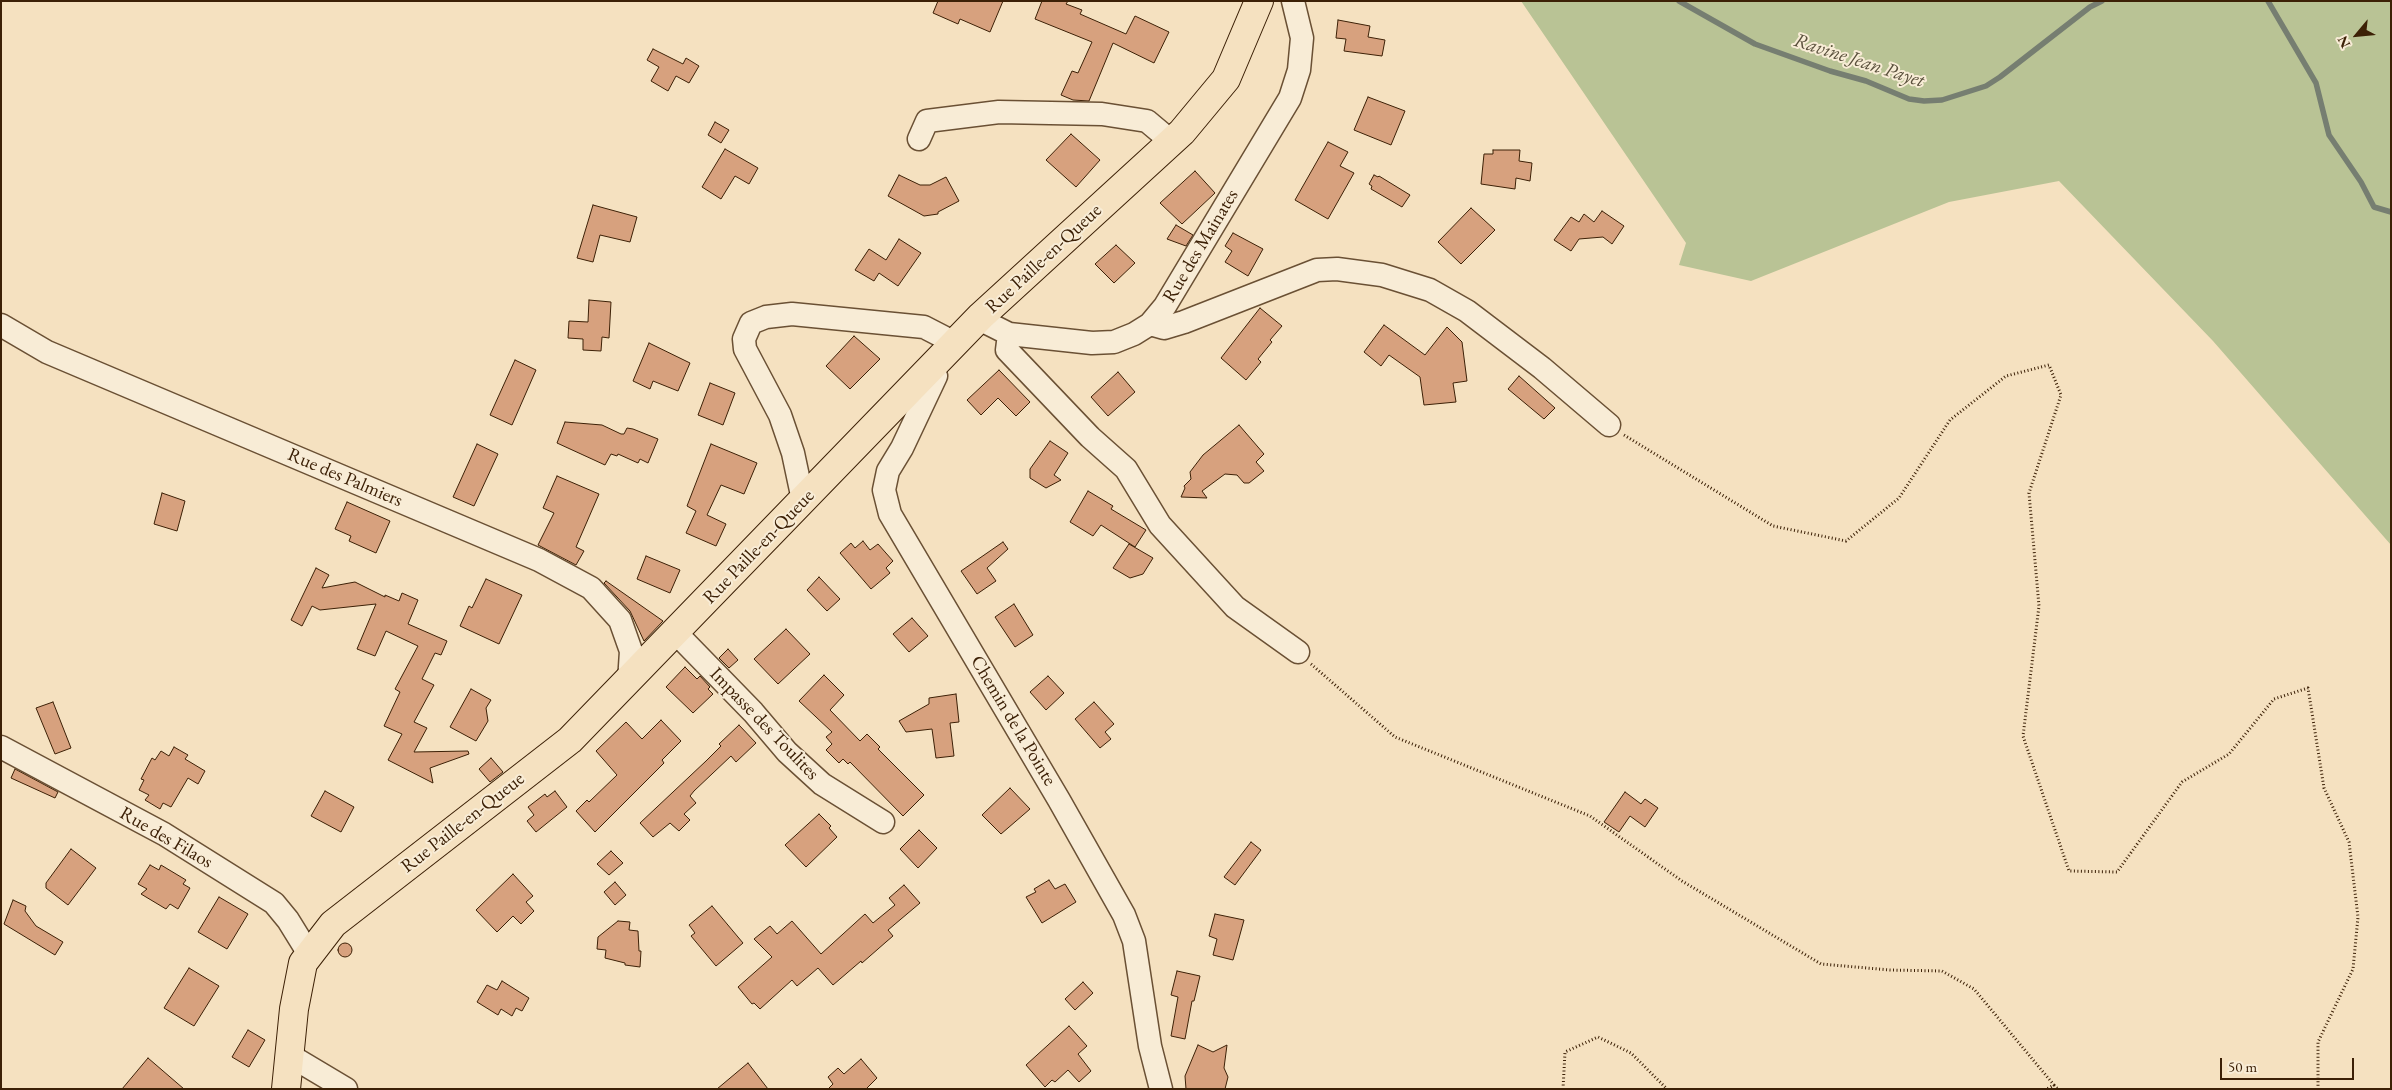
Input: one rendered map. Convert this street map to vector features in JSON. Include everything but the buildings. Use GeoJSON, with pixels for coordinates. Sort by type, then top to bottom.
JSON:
{"type":"FeatureCollection","features":[{"type":"Feature","properties":{"kind":"main road","name":"Rue Paille-en-Queue"},"geometry":{"type":"LineString","coordinates":[[286,1089],[294,1009],[303,963],[308,954],[333,924],[570,740],[629,682],[981,316],[1172,142],[1226,79],[1259,1]]}},
{"type":"Feature","properties":{"kind":"street","name":"Rue des Mainates"},"geometry":{"type":"LineString","coordinates":[[981,316],[989,324],[1008,334],[1092,343],[1114,342],[1134,334],[1150,324],[1165,306],[1290,98],[1299,70],[1302,38],[1294,1]]}},
{"type":"Feature","properties":{"kind":"street"},"geometry":{"type":"LineString","coordinates":[[919,139],[927,121],[999,112],[1102,114],[1147,121],[1172,142]]}},
{"type":"Feature","properties":{"kind":"street"},"geometry":{"type":"LineString","coordinates":[[1150,324],[1164,328],[1184,322],[1317,270],[1337,269],[1382,275],[1430,290],[1467,311],[1542,368],[1608,425]]}},
{"type":"Feature","properties":{"kind":"street"},"geometry":{"type":"LineString","coordinates":[[803,500],[793,453],[780,414],[745,349],[744,339],[752,324],[766,317],[801,315],[924,327],[955,343]]}},
{"type":"Feature","properties":{"kind":"street","name":"Rue des Palmiers"},"geometry":{"type":"LineString","coordinates":[[1,325],[47,352],[539,560],[591,588],[620,620],[631,651],[629,682]]}},
{"type":"Feature","properties":{"kind":"street"},"geometry":{"type":"LineString","coordinates":[[1008,334],[1006,350],[1090,437],[1126,469],[1140,494],[1166,532],[1235,607],[1298,652]]}},
{"type":"Feature","properties":{"kind":"street","name":"Chemin de la Pointe"},"geometry":{"type":"LineString","coordinates":[[932,367],[936,376],[902,448],[888,471],[884,490],[890,514],[1060,800],[1124,916],[1134,942],[1150,1046],[1161,1089]]}},
{"type":"Feature","properties":{"kind":"street","name":"Impasse des Toulites"},"geometry":{"type":"LineString","coordinates":[[676,633],[753,712],[794,759],[822,784],[884,822]]}},
{"type":"Feature","properties":{"kind":"street","name":"Rue des Filaos"},"geometry":{"type":"LineString","coordinates":[[1,747],[164,834],[274,903],[288,920],[308,954]]}},
{"type":"Feature","properties":{"kind":"street"},"geometry":{"type":"LineString","coordinates":[[289,1055],[346,1089]]}},
{"type":"Feature","properties":{"kind":"path"},"geometry":{"type":"LineString","coordinates":[[1608,425],[1773,526],[1846,541],[1899,498],[1950,420],[2006,376],[2049,365],[2061,395],[2029,493],[2039,606],[2023,736],[2069,871],[2117,872],[2182,782],[2229,754],[2274,699],[2308,688],[2324,788],[2349,842],[2358,917],[2353,969],[2318,1042],[2318,1089]]}},
{"type":"Feature","properties":{"kind":"path"},"geometry":{"type":"LineString","coordinates":[[1298,652],[1395,737],[1590,816],[1682,881],[1821,964],[1890,970],[1942,971],[1974,989],[2058,1089]]}},
{"type":"Feature","properties":{"kind":"path"},"geometry":{"type":"LineString","coordinates":[[1563,1089],[1565,1052],[1598,1037],[1631,1053],[1668,1089]]}},
{"type":"Feature","properties":{"kind":"path"},"geometry":{"type":"LineString","coordinates":[[2047,1089],[2054,1085]]}},
{"type":"Feature","properties":{"kind":"green space"},"geometry":{"type":"Polygon","coordinates":[[[1521,1],[2391,1],[2391,545],[2213,341],[2059,181],[1949,202],[1751,281],[1679,265],[1686,243],[1521,1]]]}},
{"type":"Feature","properties":{"kind":"waterway","name":"Ravine Jean Payet"},"geometry":{"type":"LineString","coordinates":[[1679,1],[1755,44],[1830,71],[1866,81],[1909,99],[1924,101],[1942,100],[1986,86],[2090,7],[2102,1]]}},
{"type":"Feature","properties":{"kind":"waterway","name":"Ravine Jean Payet"},"geometry":{"type":"LineString","coordinates":[[2268,1],[2316,83],[2329,135],[2361,182],[2374,207],[2391,212]]}}]}
